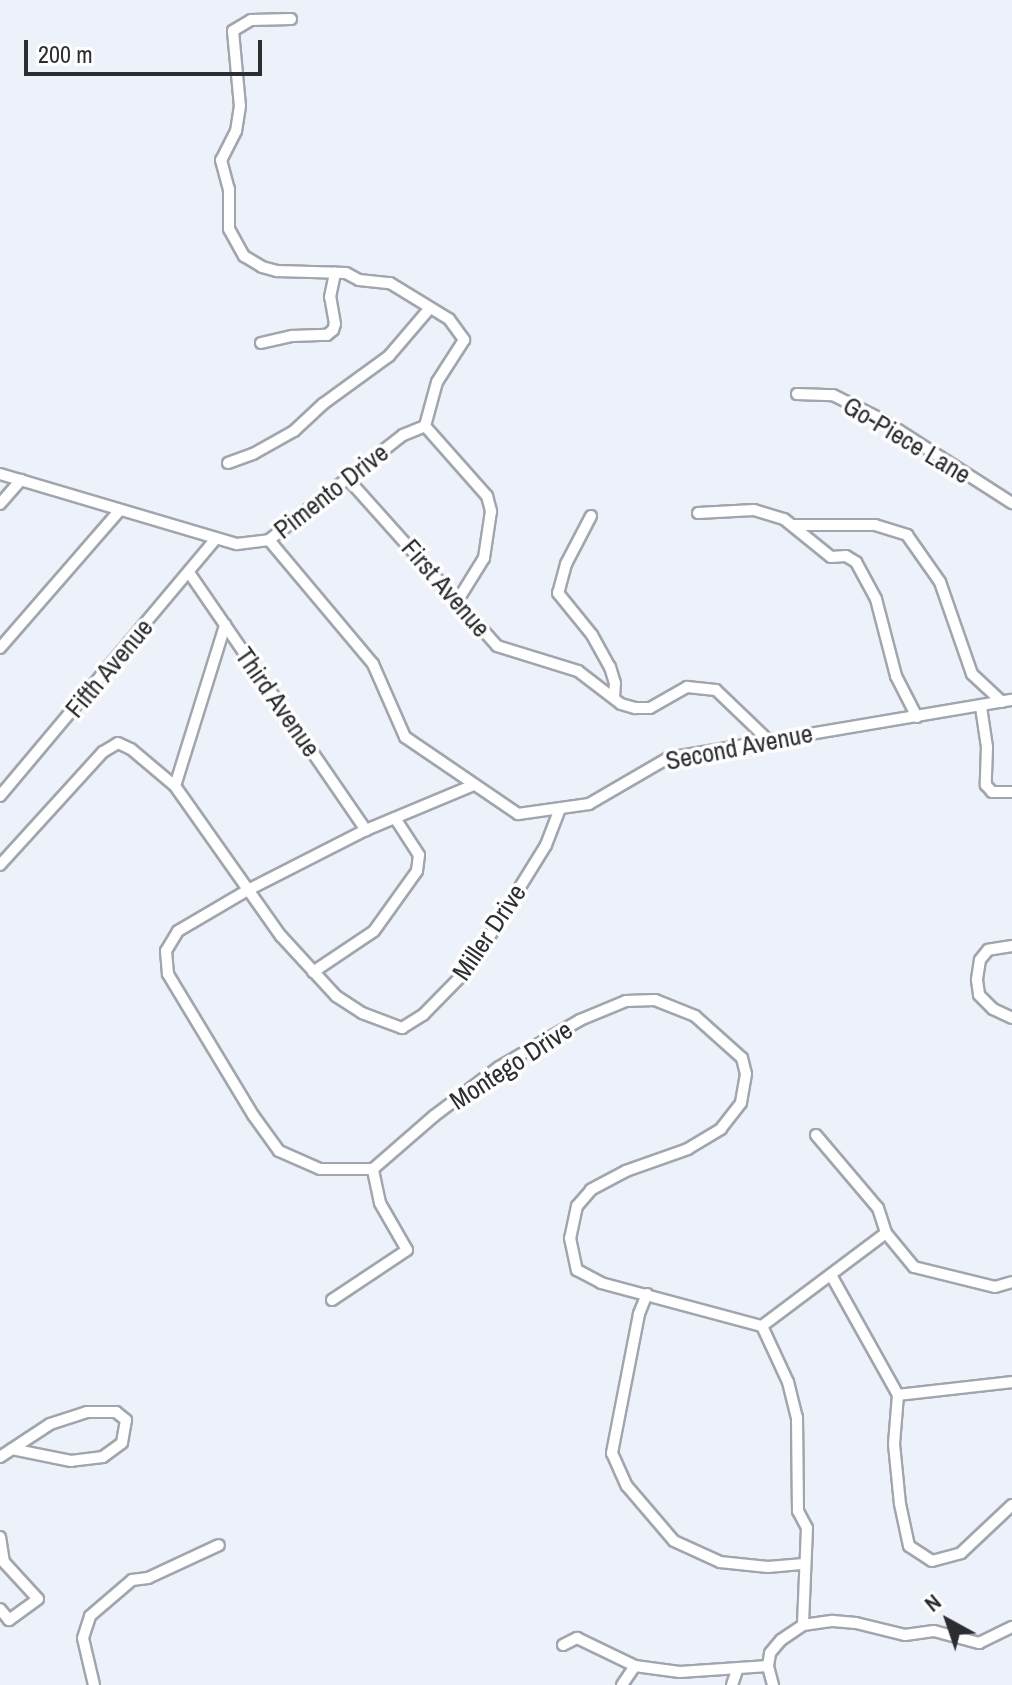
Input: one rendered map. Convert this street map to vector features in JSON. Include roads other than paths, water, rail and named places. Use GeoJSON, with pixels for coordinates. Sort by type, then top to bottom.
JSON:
{"type":"FeatureCollection","features":[{"type":"Feature","properties":{"kind":"street"},"geometry":{"type":"LineString","coordinates":[[291,19],[251,20],[233,31],[240,106],[236,131],[221,160],[229,189],[229,229],[244,256],[262,267],[335,273],[390,283],[449,319],[464,340],[437,382],[425,426],[487,496],[491,511],[484,558],[458,600]]}},
{"type":"Feature","properties":{"kind":"street"},"geometry":{"type":"LineString","coordinates":[[261,343],[292,336],[327,335],[333,330],[335,324],[330,297],[335,273]]}},
{"type":"Feature","properties":{"kind":"street"},"geometry":{"type":"LineString","coordinates":[[228,463],[253,454],[294,431],[323,404],[389,356],[430,308]]}},
{"type":"Feature","properties":{"kind":"street","name":"Go-Piece Lane"},"geometry":{"type":"LineString","coordinates":[[797,394],[833,395],[881,419],[1012,503]]}},
{"type":"Feature","properties":{"kind":"street","name":"Pimento Drive"},"geometry":{"type":"LineString","coordinates":[[0,474],[237,544],[269,540],[403,435],[425,426]]}},
{"type":"Feature","properties":{"kind":"street","name":"First Avenue"},"geometry":{"type":"LineString","coordinates":[[347,478],[497,646],[578,671],[621,704],[643,709],[687,687],[716,690],[766,738]]}},
{"type":"Feature","properties":{"kind":"street"},"geometry":{"type":"LineString","coordinates":[[0,504],[21,480]]}},
{"type":"Feature","properties":{"kind":"street"},"geometry":{"type":"LineString","coordinates":[[0,648],[120,510]]}},
{"type":"Feature","properties":{"kind":"street"},"geometry":{"type":"LineString","coordinates":[[698,513],[754,510],[792,525],[831,557],[846,556],[863,568],[886,629],[896,676],[917,717]]}},
{"type":"Feature","properties":{"kind":"street"},"geometry":{"type":"LineString","coordinates":[[591,516],[566,564],[558,593],[592,635],[610,667],[614,697]]}},
{"type":"Feature","properties":{"kind":"street"},"geometry":{"type":"LineString","coordinates":[[792,525],[875,525],[907,535],[940,582],[972,674],[1007,701]]}},
{"type":"Feature","properties":{"kind":"street","name":"Fifth Avenue"},"geometry":{"type":"LineString","coordinates":[[0,796],[190,574],[216,539]]}},
{"type":"Feature","properties":{"kind":"street","name":"Second Avenue"},"geometry":{"type":"LineString","coordinates":[[269,540],[373,664],[405,737],[471,786],[518,814],[560,809],[604,798],[668,758],[766,738],[1007,701]]}},
{"type":"Feature","properties":{"kind":"street","name":"Third Avenue"},"geometry":{"type":"LineString","coordinates":[[190,574],[366,830]]}},
{"type":"Feature","properties":{"kind":"street"},"geometry":{"type":"LineString","coordinates":[[175,786],[225,625]]}},
{"type":"Feature","properties":{"kind":"street"},"geometry":{"type":"LineString","coordinates":[[981,707],[987,747],[986,785],[992,792],[1012,792]]}},
{"type":"Feature","properties":{"kind":"street"},"geometry":{"type":"LineString","coordinates":[[0,865],[103,752],[118,743],[131,749],[175,786],[281,936],[313,972],[374,931],[417,871],[419,855],[395,818]]}},
{"type":"Feature","properties":{"kind":"street"},"geometry":{"type":"LineString","coordinates":[[332,1300],[407,1250],[380,1203],[373,1169],[320,1169],[279,1151],[253,1115],[168,974],[166,951],[178,931],[248,890],[366,830],[471,786]]}},
{"type":"Feature","properties":{"kind":"street","name":"Miller Drive"},"geometry":{"type":"LineString","coordinates":[[313,972],[336,996],[362,1013],[402,1028],[423,1015],[460,981],[476,959],[546,845],[560,809]]}},
{"type":"Feature","properties":{"kind":"street"},"geometry":{"type":"LineString","coordinates":[[1012,946],[988,950],[980,960],[977,980],[979,995],[993,1009],[1012,1018]]}},
{"type":"Feature","properties":{"kind":"street","name":"Montego Drive"},"geometry":{"type":"LineString","coordinates":[[373,1169],[434,1116],[499,1067],[580,1020],[626,1001],[641,1000],[655,1000],[695,1016],[742,1058],[746,1074],[741,1103],[721,1129],[699,1142],[626,1171],[591,1190],[577,1206],[570,1238],[577,1270],[601,1283],[647,1294]]}},
{"type":"Feature","properties":{"kind":"street"},"geometry":{"type":"LineString","coordinates":[[816,1135],[878,1208],[886,1233],[914,1267],[995,1287],[1012,1282]]}},
{"type":"Feature","properties":{"kind":"street"},"geometry":{"type":"LineString","coordinates":[[762,1326],[886,1233]]}},
{"type":"Feature","properties":{"kind":"street"},"geometry":{"type":"LineString","coordinates":[[831,1275],[898,1395],[894,1444],[900,1504],[909,1546],[932,1561],[961,1553],[987,1532],[1012,1505]]}},
{"type":"Feature","properties":{"kind":"street"},"geometry":{"type":"LineString","coordinates":[[803,1625],[807,1528],[798,1511],[797,1417],[788,1382],[762,1326],[647,1294],[639,1314],[612,1453],[627,1486],[674,1541],[720,1562],[768,1567],[804,1564]]}},
{"type":"Feature","properties":{"kind":"street"},"geometry":{"type":"LineString","coordinates":[[898,1395],[1012,1382]]}},
{"type":"Feature","properties":{"kind":"street"},"geometry":{"type":"LineString","coordinates":[[0,1457],[12,1449],[50,1424],[87,1412],[116,1412],[126,1420],[122,1443],[103,1457],[71,1461],[12,1449]]}},
{"type":"Feature","properties":{"kind":"street"},"geometry":{"type":"LineString","coordinates":[[0,1537],[4,1562],[38,1599],[9,1620],[0,1609]]}},
{"type":"Feature","properties":{"kind":"street"},"geometry":{"type":"LineString","coordinates":[[94,1685],[83,1638],[90,1616],[132,1580],[148,1578],[219,1545]]}},
{"type":"Feature","properties":{"kind":"street"},"geometry":{"type":"LineString","coordinates":[[773,1685],[768,1666],[770,1653],[781,1640],[803,1625],[833,1621],[856,1623],[905,1635],[934,1631],[979,1643],[1012,1627]]}},
{"type":"Feature","properties":{"kind":"street"},"geometry":{"type":"LineString","coordinates":[[563,1645],[577,1638],[596,1649],[629,1660],[635,1666],[680,1672],[768,1666]]}},
{"type":"Feature","properties":{"kind":"street"},"geometry":{"type":"LineString","coordinates":[[622,1685],[635,1666]]}},
{"type":"Feature","properties":{"kind":"street"},"geometry":{"type":"LineString","coordinates":[[732,1685],[738,1668]]}}]}
